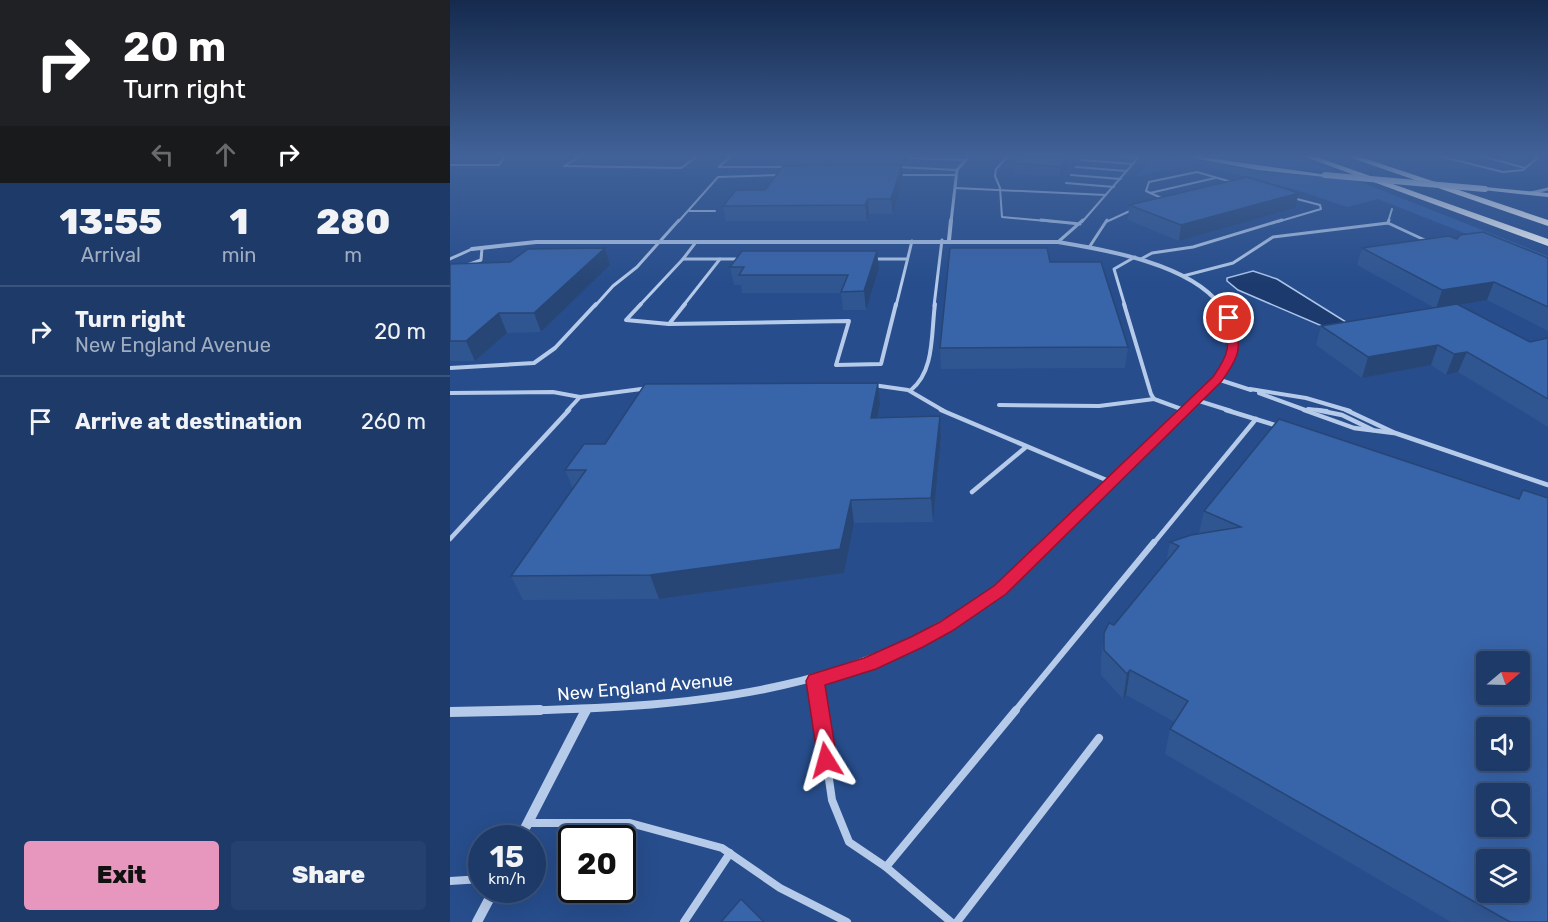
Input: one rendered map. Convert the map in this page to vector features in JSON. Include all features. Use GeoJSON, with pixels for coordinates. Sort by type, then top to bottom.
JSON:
{"type":"FeatureCollection","features":[{"type":"Feature","properties":{"kind":"highway"},"geometry":{"type":"LineString","coordinates":[[1423,198],[1548,243]]}},
{"type":"Feature","properties":{"kind":"highway"},"geometry":{"type":"LineString","coordinates":[[1474,198],[1548,223]]}},
{"type":"Feature","properties":{"kind":"street"},"geometry":{"type":"LineString","coordinates":[[946,240],[953,198]]}},
{"type":"Feature","properties":{"kind":"street","name":"New England Avenue"},"geometry":{"type":"LineString","coordinates":[[450,712],[587,709],[674,703],[746,694],[815,681],[861,667],[898,651],[971,611],[1024,568],[1217,379],[1233,352],[1235,343],[1233,327],[1227,313],[1215,298],[1183,276],[1138,258],[1090,246],[1058,242],[946,240],[536,242],[472,249]]}},
{"type":"Feature","properties":{"kind":"street"},"geometry":{"type":"LineString","coordinates":[[529,823],[587,709]]}},
{"type":"Feature","properties":{"kind":"street"},"geometry":{"type":"LineString","coordinates":[[477,922],[487,903]]}},
{"type":"Feature","properties":{"kind":"lane"},"geometry":{"type":"LineString","coordinates":[[450,368],[534,363],[555,348],[699,198]]}},
{"type":"Feature","properties":{"kind":"lane"},"geometry":{"type":"LineString","coordinates":[[1000,198],[1002,217],[1080,224]]}},
{"type":"Feature","properties":{"kind":"lane"},"geometry":{"type":"LineString","coordinates":[[1058,242],[1080,224],[1103,198]]}},
{"type":"Feature","properties":{"kind":"lane"},"geometry":{"type":"LineString","coordinates":[[1158,203],[1169,201],[1162,198]]}},
{"type":"Feature","properties":{"kind":"lane"},"geometry":{"type":"LineString","coordinates":[[1155,399],[1114,269],[1152,253],[1193,247],[1321,209],[1320,205],[1290,198]]}},
{"type":"Feature","properties":{"kind":"lane"},"geometry":{"type":"LineString","coordinates":[[1090,246],[1108,219],[1138,209]]}},
{"type":"Feature","properties":{"kind":"lane"},"geometry":{"type":"LineString","coordinates":[[1388,223],[1392,209]]}},
{"type":"Feature","properties":{"kind":"lane"},"geometry":{"type":"LineString","coordinates":[[688,211],[715,211]]}},
{"type":"Feature","properties":{"kind":"lane"},"geometry":{"type":"LineString","coordinates":[[1183,276],[1230,264],[1245,256],[1260,242],[1273,237],[1388,223],[1430,243]]}},
{"type":"Feature","properties":{"kind":"lane"},"geometry":{"type":"LineString","coordinates":[[911,390],[920,383],[927,371],[946,240]]}},
{"type":"Feature","properties":{"kind":"lane"},"geometry":{"type":"LineString","coordinates":[[696,242],[683,260],[626,320],[669,324],[849,321],[836,365],[881,364],[912,241]]}},
{"type":"Feature","properties":{"kind":"lane"},"geometry":{"type":"LineString","coordinates":[[460,267],[481,260],[482,248]]}},
{"type":"Feature","properties":{"kind":"lane"},"geometry":{"type":"LineString","coordinates":[[450,259],[472,249]]}},
{"type":"Feature","properties":{"kind":"lane"},"geometry":{"type":"LineString","coordinates":[[669,324],[720,259]]}},
{"type":"Feature","properties":{"kind":"lane"},"geometry":{"type":"LineString","coordinates":[[683,260],[744,259]]}},
{"type":"Feature","properties":{"kind":"lane"},"geometry":{"type":"LineString","coordinates":[[872,259],[907,259]]}},
{"type":"Feature","properties":{"kind":"lane"},"geometry":{"type":"LineString","coordinates":[[1217,379],[1308,409],[1320,409],[1358,420],[1376,432],[1395,433]]}},
{"type":"Feature","properties":{"kind":"lane"},"geometry":{"type":"LineString","coordinates":[[864,385],[897,385],[911,390],[922,395],[937,408],[1111,483]]}},
{"type":"Feature","properties":{"kind":"lane"},"geometry":{"type":"LineString","coordinates":[[450,393],[554,392],[580,397],[631,388],[654,388]]}},
{"type":"Feature","properties":{"kind":"lane"},"geometry":{"type":"LineString","coordinates":[[1250,389],[1283,393],[1375,420],[1395,433],[1548,485]]}},
{"type":"Feature","properties":{"kind":"lane"},"geometry":{"type":"LineString","coordinates":[[450,539],[580,397]]}},
{"type":"Feature","properties":{"kind":"lane"},"geometry":{"type":"LineString","coordinates":[[999,405],[1099,406],[1155,399],[1184,410]]}},
{"type":"Feature","properties":{"kind":"lane"},"geometry":{"type":"LineString","coordinates":[[1196,400],[1281,427]]}},
{"type":"Feature","properties":{"kind":"lane"},"geometry":{"type":"LineString","coordinates":[[886,867],[1257,419]]}},
{"type":"Feature","properties":{"kind":"lane"},"geometry":{"type":"LineString","coordinates":[[972,492],[1026,447]]}},
{"type":"Feature","properties":{"kind":"lane"},"geometry":{"type":"LineString","coordinates":[[815,681],[832,800],[849,842],[886,867],[951,922]]}},
{"type":"Feature","properties":{"kind":"lane"},"geometry":{"type":"LineString","coordinates":[[957,922],[1099,738]]}},
{"type":"Feature","properties":{"kind":"lane"},"geometry":{"type":"LineString","coordinates":[[529,823],[630,823],[722,848],[780,888],[847,922]]}},
{"type":"Feature","properties":{"kind":"lane"},"geometry":{"type":"LineString","coordinates":[[684,922],[730,853]]}},
{"type":"Feature","properties":{"kind":"lane"},"geometry":{"type":"LineString","coordinates":[[450,881],[468,880]]}},
{"type":"Feature","properties":{"kind":"shaded area"},"geometry":{"type":"Polygon","coordinates":[[[1321,198],[1401,198],[1548,256],[1548,266],[1378,199],[1347,207],[1321,198]]]}},
{"type":"Feature","properties":{"kind":"shaded area"},"geometry":{"type":"Polygon","coordinates":[[[1253,271],[1277,279],[1354,327],[1329,329],[1238,290],[1227,281],[1227,278],[1253,271]]]}},
{"type":"Feature","properties":{"kind":"building"},"geometry":{"type":"Polygon","coordinates":[[[729,198],[891,198],[868,199],[865,205],[723,206],[729,198]]]}},
{"type":"Feature","properties":{"kind":"building"},"geometry":{"type":"Polygon","coordinates":[[[1158,198],[1280,198],[1181,225],[1129,205],[1158,198]]]}},
{"type":"Feature","properties":{"kind":"building"},"geometry":{"type":"Polygon","coordinates":[[[1483,232],[1548,258],[1548,307],[1494,282],[1442,290],[1362,248],[1449,236],[1457,239],[1460,235],[1483,232]]]}},
{"type":"Feature","properties":{"kind":"building"},"geometry":{"type":"Polygon","coordinates":[[[605,248],[534,313],[499,313],[466,341],[450,341],[450,264],[510,262],[528,249],[605,248]]]}},
{"type":"Feature","properties":{"kind":"building"},"geometry":{"type":"Polygon","coordinates":[[[950,248],[1047,248],[1050,262],[1101,262],[1128,347],[940,348],[950,248]]]}},
{"type":"Feature","properties":{"kind":"building"},"geometry":{"type":"Polygon","coordinates":[[[742,251],[877,251],[864,291],[841,292],[848,275],[739,275],[744,267],[730,267],[742,251]]]}},
{"type":"Feature","properties":{"kind":"building"},"geometry":{"type":"Polygon","coordinates":[[[1457,304],[1530,342],[1548,338],[1548,399],[1467,352],[1454,354],[1438,345],[1368,357],[1321,326],[1457,304]]]}},
{"type":"Feature","properties":{"kind":"building"},"geometry":{"type":"Polygon","coordinates":[[[878,383],[871,418],[940,416],[931,498],[851,500],[840,549],[650,575],[511,576],[586,470],[565,470],[584,444],[605,444],[645,384],[878,383]]]}},
{"type":"Feature","properties":{"kind":"building"},"geometry":{"type":"Polygon","coordinates":[[[1279,419],[1519,499],[1523,490],[1548,498],[1548,922],[1510,922],[1477,903],[1530,903],[1530,849],[1476,849],[1476,903],[1170,729],[1188,701],[1130,670],[1127,674],[1104,650],[1104,633],[1109,623],[1114,625],[1179,546],[1170,542],[1191,535],[1241,527],[1204,511],[1279,419]]]}},
{"type":"Feature","properties":{"kind":"building"},"geometry":{"type":"Polygon","coordinates":[[[741,899],[764,922],[721,922],[741,899]]]}},
{"type":"Feature","properties":{"kind":"route"},"geometry":{"type":"LineString","coordinates":[[826,760],[815,681],[870,663],[917,642],[946,627],[1000,590],[1217,379],[1230,361],[1235,343],[1229,318]]}}]}
